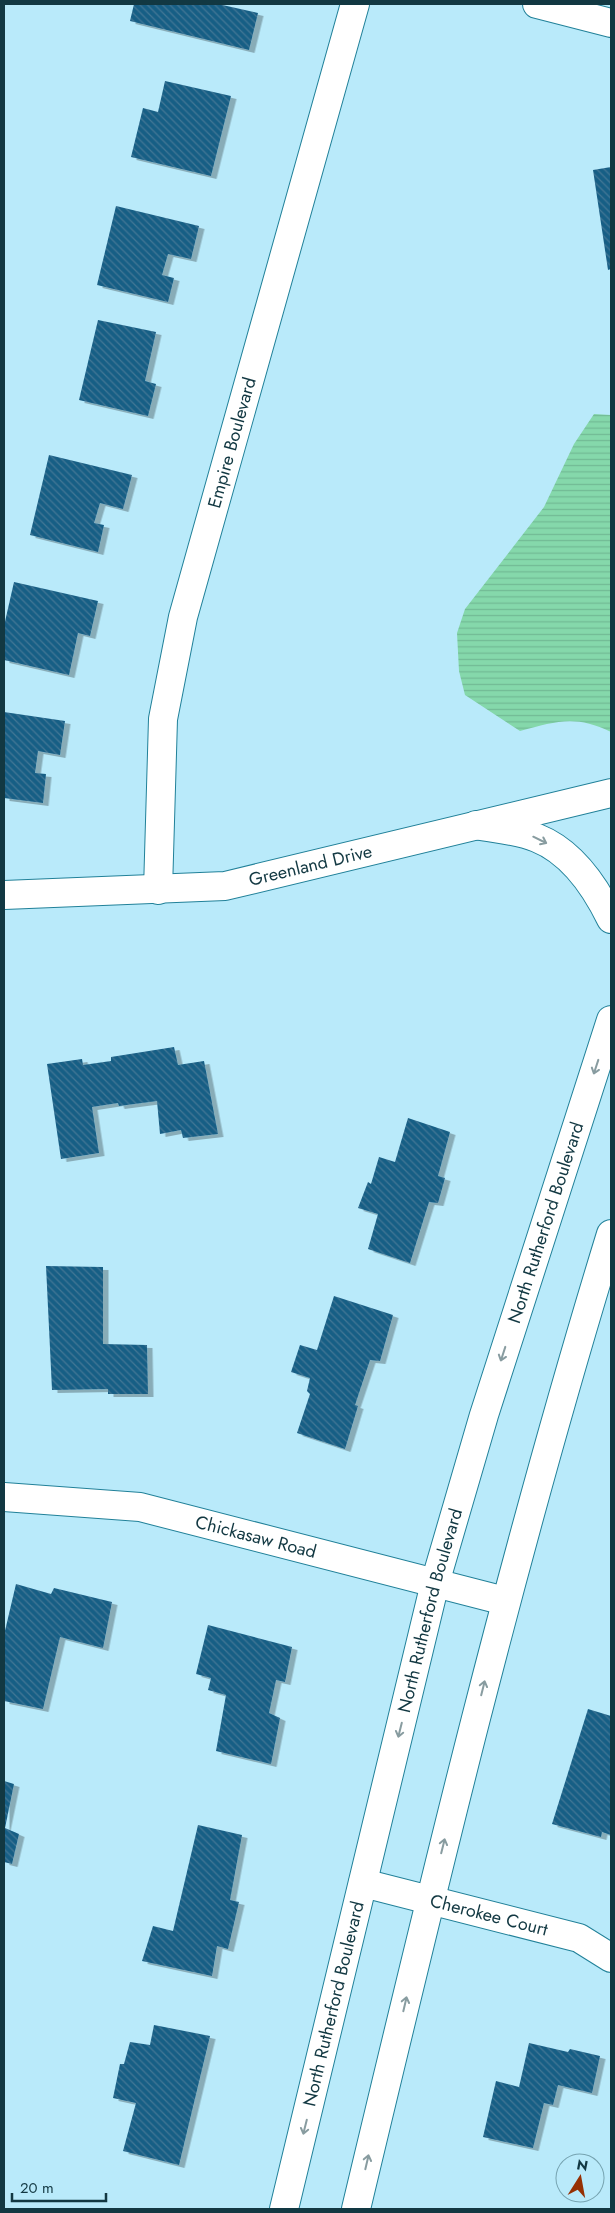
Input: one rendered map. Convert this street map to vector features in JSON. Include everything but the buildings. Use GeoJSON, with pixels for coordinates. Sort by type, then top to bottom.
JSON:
{"type":"FeatureCollection","features":[{"type":"Feature","properties":{"kind":"main road","name":"Empire Boulevard"},"geometry":{"type":"LineString","coordinates":[[158,890],[163,719],[183,617],[355,4]]}},
{"type":"Feature","properties":{"kind":"main road"},"geometry":{"type":"LineString","coordinates":[[537,4],[611,23]]}},
{"type":"Feature","properties":{"kind":"main road","name":"Greenland Drive"},"geometry":{"type":"LineString","coordinates":[[4,895],[225,886],[611,793]]}},
{"type":"Feature","properties":{"kind":"main road"},"geometry":{"type":"LineString","coordinates":[[476,825],[517,832],[537,838],[555,848],[589,880],[611,919]]}},
{"type":"Feature","properties":{"kind":"main road","name":"North Rutherford Boulevard"},"geometry":{"type":"LineString","coordinates":[[284,2209],[435,1583],[484,1415],[611,1020]]}},
{"type":"Feature","properties":{"kind":"main road"},"geometry":{"type":"LineString","coordinates":[[356,2209],[430,1900],[505,1601],[569,1370],[611,1234]]}},
{"type":"Feature","properties":{"kind":"main road","name":"Chickasaw Road"},"geometry":{"type":"LineString","coordinates":[[4,1497],[140,1507],[505,1601]]}},
{"type":"Feature","properties":{"kind":"main road","name":"Cherokee Court"},"geometry":{"type":"LineString","coordinates":[[363,1883],[579,1938],[611,1958]]}},
{"type":"Feature","properties":{"kind":"shaded area"},"geometry":{"type":"Polygon","coordinates":[[[594,414],[611,415],[611,732],[587,723],[566,721],[520,731],[465,695],[459,671],[457,633],[465,609],[544,507],[574,444],[594,414]]]}}]}
